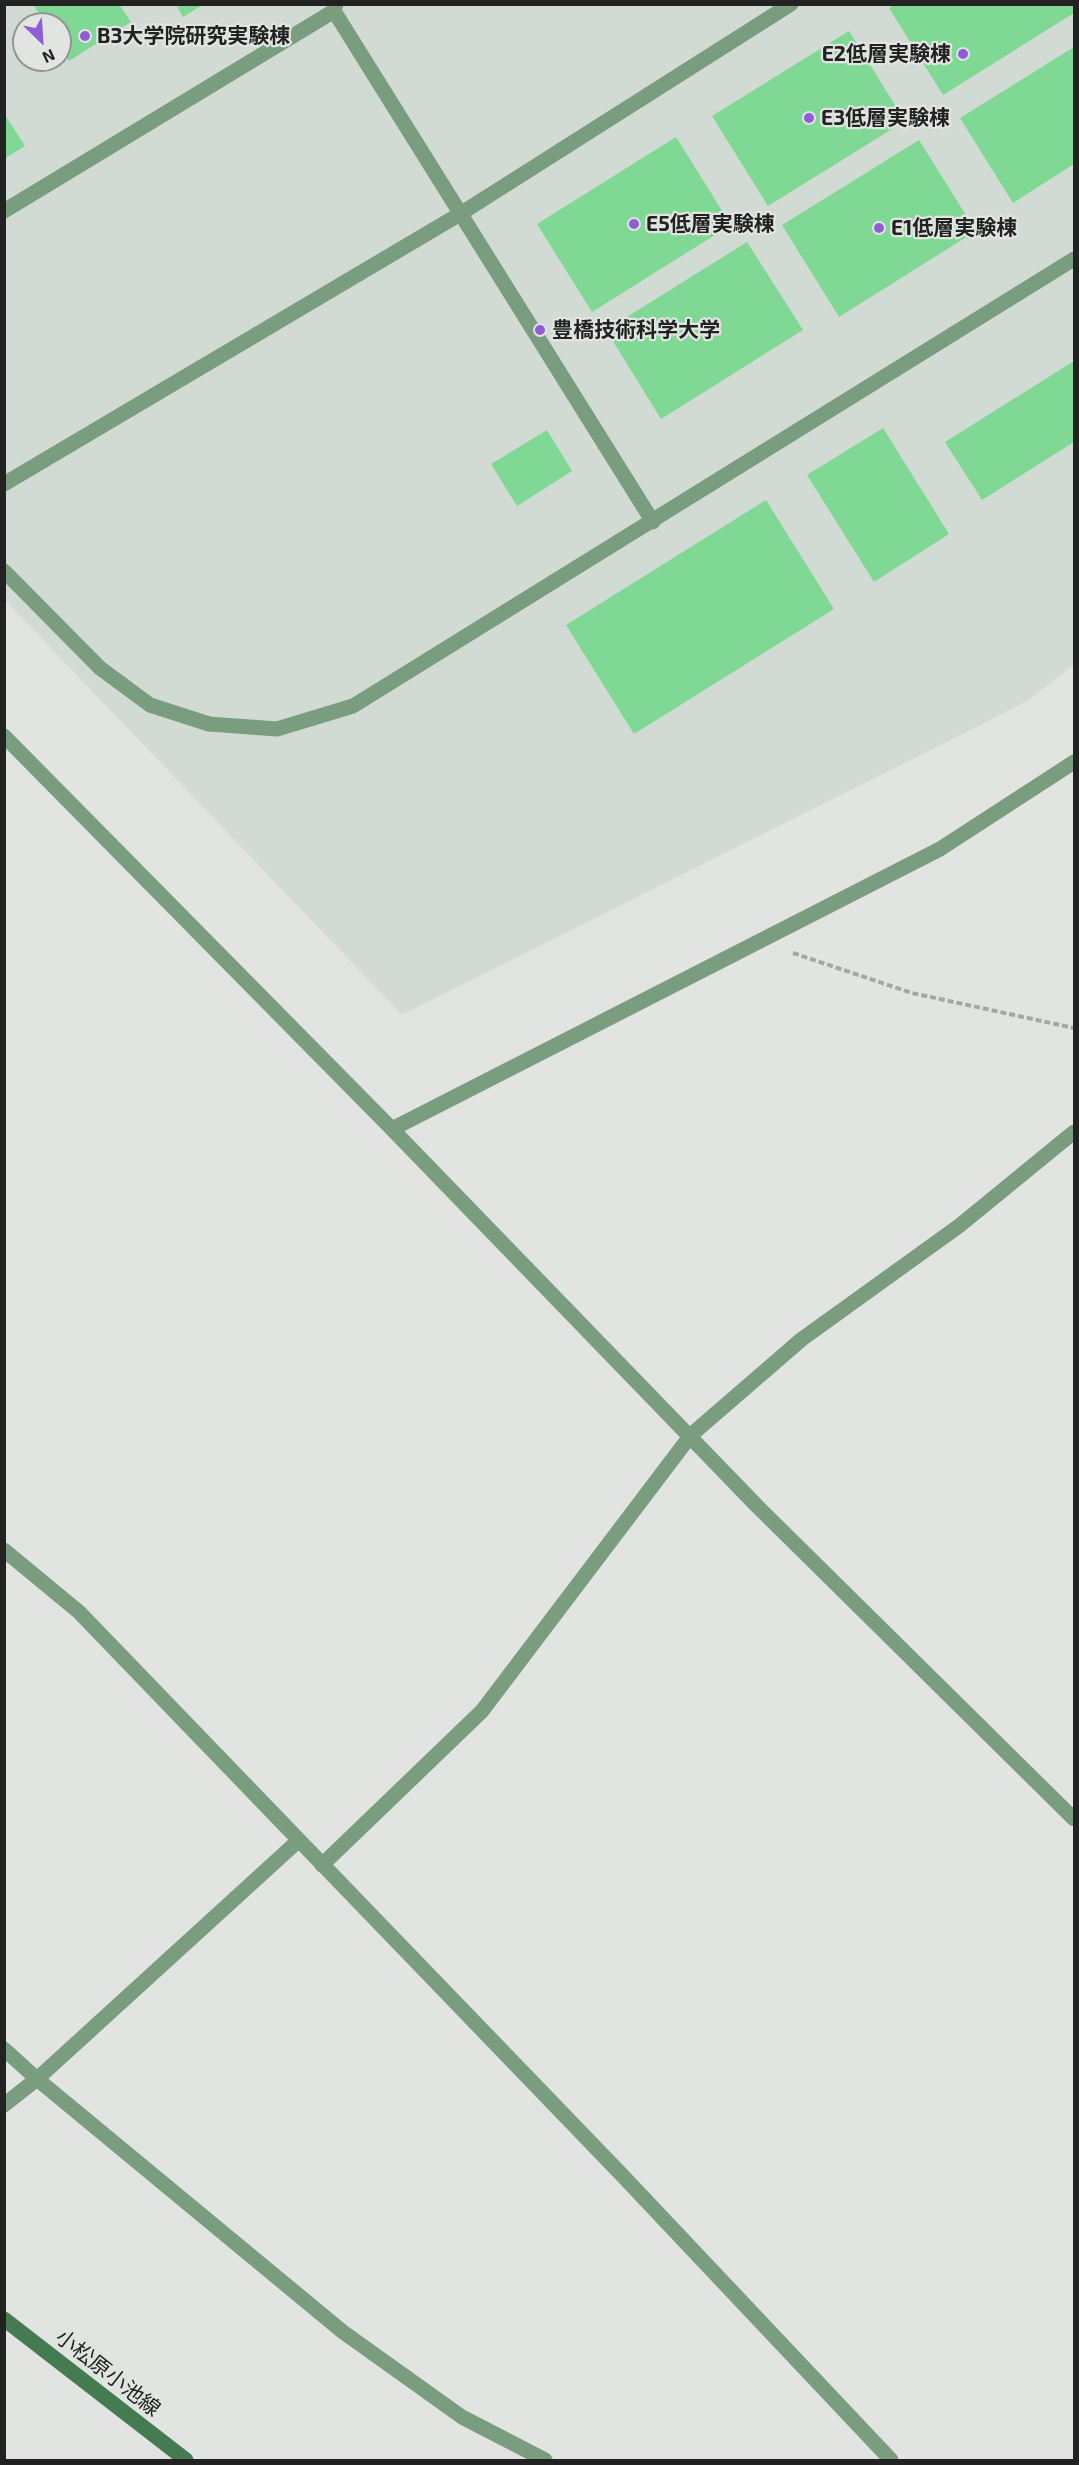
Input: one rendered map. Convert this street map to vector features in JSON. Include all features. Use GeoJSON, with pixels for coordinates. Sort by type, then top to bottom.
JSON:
{"type":"FeatureCollection","features":[{"type":"Feature","properties":{"kind":"main road","name":"小松原小池線"},"geometry":{"type":"LineString","coordinates":[[4,2319],[186,2460]]}},
{"type":"Feature","properties":{"kind":"street"},"geometry":{"type":"LineString","coordinates":[[4,484],[460,214],[790,4]]}},
{"type":"Feature","properties":{"kind":"street"},"geometry":{"type":"LineString","coordinates":[[4,211],[335,8],[460,214],[653,522]]}},
{"type":"Feature","properties":{"kind":"street"},"geometry":{"type":"LineString","coordinates":[[4,571],[99,668],[150,705],[209,724],[277,729],[352,706],[653,522],[1074,259]]}},
{"type":"Feature","properties":{"kind":"street"},"geometry":{"type":"LineString","coordinates":[[4,736],[392,1129],[691,1435],[758,1507],[1074,1819]]}},
{"type":"Feature","properties":{"kind":"street"},"geometry":{"type":"LineString","coordinates":[[392,1129],[940,849],[1074,762]]}},
{"type":"Feature","properties":{"kind":"street"},"geometry":{"type":"LineString","coordinates":[[322,1865],[482,1711],[691,1435],[802,1339],[959,1226],[1074,1132]]}},
{"type":"Feature","properties":{"kind":"street"},"geometry":{"type":"LineString","coordinates":[[4,1550],[79,1612],[621,2174],[891,2460]]}},
{"type":"Feature","properties":{"kind":"street"},"geometry":{"type":"LineString","coordinates":[[4,2105],[37,2079],[298,1841]]}},
{"type":"Feature","properties":{"kind":"street"},"geometry":{"type":"LineString","coordinates":[[4,2049],[37,2079],[343,2332],[462,2417],[545,2460]]}},
{"type":"Feature","properties":{"kind":"path"},"geometry":{"type":"LineString","coordinates":[[758,941],[912,993],[1074,1028]]}},
{"type":"Feature","properties":{"kind":"shaded area","name":"豊橋技術科学大学"},"geometry":{"type":"Polygon","coordinates":[[[5,5],[1074,5],[1074,665],[1024,703],[402,1015],[5,600],[5,5]]]}},
{"type":"Feature","properties":{"kind":"building","name":"B3大学院研究実験棟"},"geometry":{"type":"Polygon","coordinates":[[[33,4],[119,4],[131,22],[72,59],[72,12],[38,12],[33,4]]]}},
{"type":"Feature","properties":{"kind":"building"},"geometry":{"type":"Polygon","coordinates":[[[176,4],[204,4],[183,17],[176,4]]]}},
{"type":"Feature","properties":{"kind":"building","name":"E2低層実験棟"},"geometry":{"type":"Polygon","coordinates":[[[894,4],[1074,4],[1074,13],[943,95],[889,8],[894,4]]]}},
{"type":"Feature","properties":{"kind":"building","name":"E3低層実験棟"},"geometry":{"type":"Polygon","coordinates":[[[849,31],[905,121],[768,206],[712,116],[849,31]]]}},
{"type":"Feature","properties":{"kind":"building"},"geometry":{"type":"Polygon","coordinates":[[[1074,47],[1074,164],[1013,203],[960,118],[1074,47]]]}},
{"type":"Feature","properties":{"kind":"building"},"geometry":{"type":"Polygon","coordinates":[[[4,113],[25,146],[4,159],[4,113]]]}},
{"type":"Feature","properties":{"kind":"building","name":"E5低層実験棟"},"geometry":{"type":"Polygon","coordinates":[[[676,137],[731,225],[592,312],[537,224],[676,137]]]}},
{"type":"Feature","properties":{"kind":"building","name":"E1低層実験棟"},"geometry":{"type":"Polygon","coordinates":[[[919,140],[976,231],[839,317],[782,225],[919,140]]]}},
{"type":"Feature","properties":{"kind":"building"},"geometry":{"type":"Polygon","coordinates":[[[747,242],[803,330],[661,419],[606,330],[747,242]]]}},
{"type":"Feature","properties":{"kind":"building"},"geometry":{"type":"Polygon","coordinates":[[[1074,361],[1074,442],[982,500],[945,442],[1074,361]]]}},
{"type":"Feature","properties":{"kind":"building"},"geometry":{"type":"Polygon","coordinates":[[[883,428],[949,534],[874,582],[807,475],[883,428]]]}},
{"type":"Feature","properties":{"kind":"building"},"geometry":{"type":"Polygon","coordinates":[[[547,430],[572,471],[517,506],[491,464],[547,430]]]}},
{"type":"Feature","properties":{"kind":"building"},"geometry":{"type":"Polygon","coordinates":[[[766,500],[834,609],[634,734],[566,625],[766,500]]]}},
{"type":"Feature","properties":{"kind":"place","name":"B3大学院研究実験棟"},"geometry":{"type":"Point","coordinates":[85,36]}},
{"type":"Feature","properties":{"kind":"place","name":"E2低層実験棟"},"geometry":{"type":"Point","coordinates":[963,54]}},
{"type":"Feature","properties":{"kind":"place","name":"E3低層実験棟"},"geometry":{"type":"Point","coordinates":[809,118]}},
{"type":"Feature","properties":{"kind":"place","name":"E5低層実験棟"},"geometry":{"type":"Point","coordinates":[634,224]}},
{"type":"Feature","properties":{"kind":"place","name":"E1低層実験棟"},"geometry":{"type":"Point","coordinates":[879,228]}},
{"type":"Feature","properties":{"kind":"place","name":"豊橋技術科学大学"},"geometry":{"type":"Point","coordinates":[540,330]}}]}
